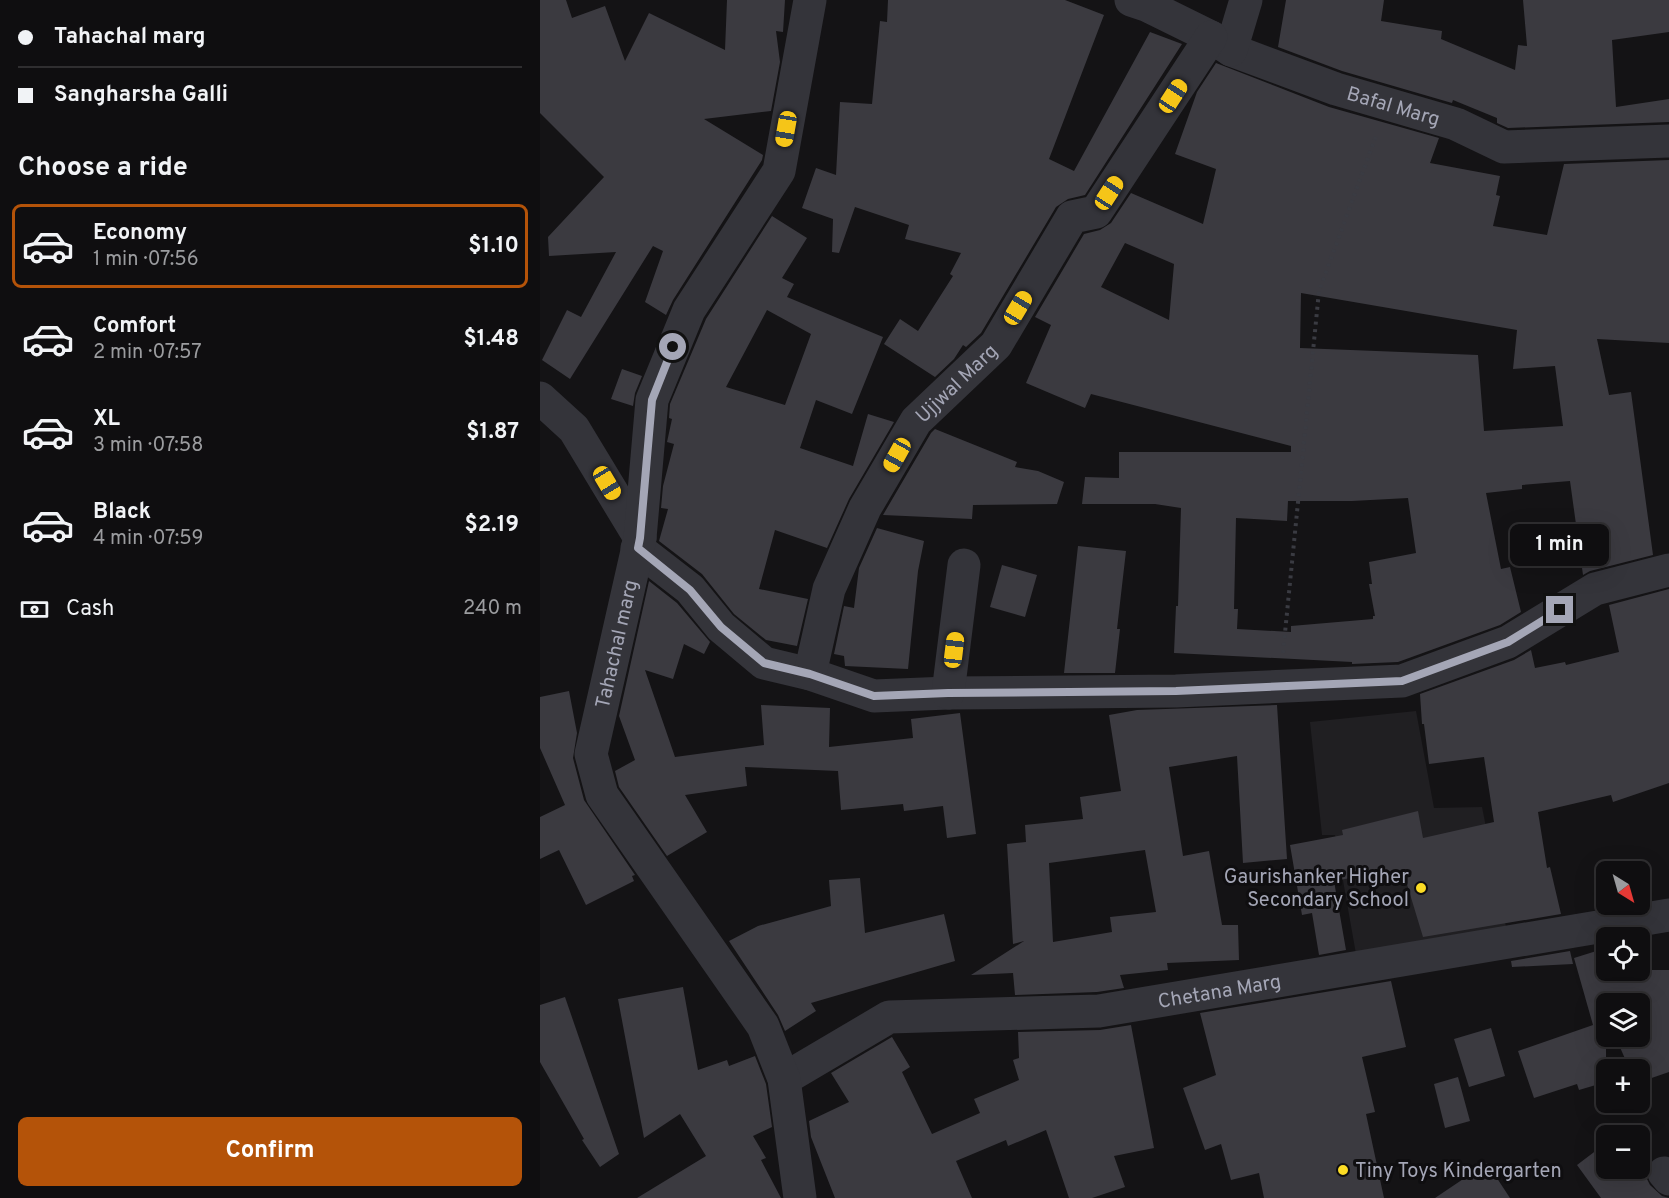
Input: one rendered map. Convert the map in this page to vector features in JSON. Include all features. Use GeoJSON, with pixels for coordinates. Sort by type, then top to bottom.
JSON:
{"type":"FeatureCollection","features":[{"type":"Feature","properties":{"kind":"street","name":"Tahachal marg"},"geometry":{"type":"LineString","coordinates":[[800,1198],[784,1079],[764,1026],[602,795],[591,754],[639,543],[652,400],[689,310],[779,171],[810,0]]}},
{"type":"Feature","properties":{"kind":"street","name":"Bafal Marg"},"geometry":{"type":"LineString","coordinates":[[1131,0],[1146,5],[1221,44],[1336,89],[1456,124],[1504,147],[1669,141]]}},
{"type":"Feature","properties":{"kind":"street","name":"Ujjwal Marg"},"geometry":{"type":"LineString","coordinates":[[810,674],[829,589],[865,508],[916,421],[996,345],[1072,217],[1096,212],[1221,44],[1246,0]]}},
{"type":"Feature","properties":{"kind":"street"},"geometry":{"type":"LineString","coordinates":[[540,398],[574,429],[639,543],[690,590],[721,627],[764,663],[810,674],[874,696],[1176,691],[1402,681],[1508,642],[1595,589],[1669,570]]}},
{"type":"Feature","properties":{"kind":"street"},"geometry":{"type":"LineString","coordinates":[[948,693],[964,565]]}},
{"type":"Feature","properties":{"kind":"street","name":"Chetana Marg"},"geometry":{"type":"LineString","coordinates":[[784,1079],[888,1017],[1099,1011],[1669,915]]}},
{"type":"Feature","properties":{"kind":"path"},"geometry":{"type":"LineString","coordinates":[[1280,686],[1319,291],[1388,104]]}},
{"type":"Feature","properties":{"kind":"shaded area","name":"Gaurishanker Higher Secondary School"},"geometry":{"type":"Polygon","coordinates":[[[1416,711],[1434,808],[1482,807],[1509,942],[1359,971],[1335,835],[1322,835],[1310,722],[1416,711]]]}},
{"type":"Feature","properties":{"kind":"building"},"geometry":{"type":"Polygon","coordinates":[[[540,0],[566,0],[572,18],[605,6],[625,61],[649,13],[725,50],[727,0],[785,0],[783,32],[776,31],[780,62],[771,111],[704,119],[763,155],[762,160],[673,300],[666,315],[645,302],[663,251],[653,246],[570,379],[542,360],[567,310],[581,317],[616,252],[549,256],[548,237],[604,177],[540,113],[540,0]]]}},
{"type":"Feature","properties":{"kind":"building"},"geometry":{"type":"Polygon","coordinates":[[[888,0],[1065,0],[1104,15],[1049,159],[1074,171],[1150,32],[1182,44],[1085,195],[1068,199],[1056,207],[981,333],[966,347],[963,345],[954,359],[935,377],[884,344],[900,319],[918,331],[953,276],[950,274],[961,253],[905,239],[909,225],[855,207],[839,253],[832,252],[833,219],[802,208],[816,168],[836,175],[840,102],[872,104],[880,21],[887,22],[888,0]]]}},
{"type":"Feature","properties":{"kind":"building"},"geometry":{"type":"Polygon","coordinates":[[[1286,0],[1384,0],[1381,21],[1442,31],[1441,39],[1515,70],[1518,45],[1527,46],[1523,0],[1669,0],[1669,32],[1612,40],[1616,107],[1669,99],[1669,122],[1508,128],[1497,123],[1497,118],[1453,100],[1452,103],[1342,71],[1278,47],[1286,0]]]}},
{"type":"Feature","properties":{"kind":"building"},"geometry":{"type":"Polygon","coordinates":[[[1216,63],[1329,107],[1439,138],[1430,163],[1500,176],[1496,195],[1500,196],[1493,226],[1547,235],[1564,164],[1669,160],[1669,343],[1597,339],[1609,395],[1631,392],[1653,555],[1590,571],[1583,575],[1570,481],[1522,485],[1522,489],[1486,493],[1501,569],[1510,567],[1521,612],[1500,625],[1398,662],[1352,664],[1352,662],[1174,653],[1181,508],[1155,504],[1082,504],[1085,477],[1119,478],[1119,452],[1291,452],[1291,446],[1091,394],[1085,408],[1026,383],[1051,325],[1035,317],[1084,234],[1100,230],[1111,223],[1131,193],[1203,224],[1216,169],[1175,154],[1197,92],[1216,63]],[[1125,243],[1101,287],[1169,320],[1174,264],[1125,243]],[[1301,293],[1300,348],[1478,355],[1484,431],[1563,426],[1555,366],[1513,369],[1517,330],[1301,293]],[[1408,498],[1288,501],[1287,521],[1236,518],[1234,609],[1238,609],[1237,629],[1291,632],[1291,626],[1373,619],[1375,616],[1369,584],[1372,584],[1369,562],[1416,553],[1408,498]]]}},
{"type":"Feature","properties":{"kind":"building"},"geometry":{"type":"Polygon","coordinates":[[[772,216],[807,238],[782,278],[794,284],[787,297],[883,337],[852,414],[816,400],[800,448],[853,466],[868,414],[894,422],[849,499],[827,548],[775,530],[759,589],[808,599],[797,646],[766,640],[734,614],[702,574],[659,541],[668,509],[661,508],[663,486],[674,444],[667,442],[672,419],[669,418],[670,404],[706,319],[772,216]],[[767,310],[726,387],[785,405],[811,334],[767,310]]]}},
{"type":"Feature","properties":{"kind":"building"},"geometry":{"type":"Polygon","coordinates":[[[622,369],[642,376],[635,393],[633,406],[611,399],[622,369]]]}},
{"type":"Feature","properties":{"kind":"building"},"geometry":{"type":"Polygon","coordinates":[[[935,429],[1017,462],[1015,467],[1038,471],[1064,482],[1057,504],[973,505],[972,519],[883,515],[935,429]]]}},
{"type":"Feature","properties":{"kind":"building"},"geometry":{"type":"Polygon","coordinates":[[[877,528],[924,541],[918,571],[908,669],[845,666],[844,656],[834,654],[844,606],[854,608],[859,568],[877,528]]]}},
{"type":"Feature","properties":{"kind":"building"},"geometry":{"type":"Polygon","coordinates":[[[1078,546],[1126,551],[1117,629],[1120,629],[1115,673],[1064,673],[1078,546]]]}},
{"type":"Feature","properties":{"kind":"building"},"geometry":{"type":"Polygon","coordinates":[[[1002,565],[1037,575],[1025,617],[990,607],[1002,565]]]}},
{"type":"Feature","properties":{"kind":"building"},"geometry":{"type":"Polygon","coordinates":[[[649,581],[677,603],[710,642],[704,654],[684,644],[673,679],[645,670],[675,757],[764,745],[761,705],[830,708],[829,747],[913,738],[911,719],[960,713],[976,834],[947,838],[943,806],[904,811],[903,804],[841,810],[838,771],[745,767],[747,786],[685,795],[707,832],[667,856],[619,787],[615,771],[635,760],[619,716],[649,581]]]}},
{"type":"Feature","properties":{"kind":"building"},"geometry":{"type":"Polygon","coordinates":[[[1669,589],[1669,783],[1613,802],[1611,795],[1538,812],[1547,868],[1550,867],[1561,914],[1423,937],[1406,881],[1394,884],[1389,871],[1334,881],[1346,950],[1319,955],[1312,913],[1302,915],[1290,845],[1343,835],[1342,830],[1418,811],[1423,838],[1494,822],[1484,757],[1429,764],[1424,724],[1422,724],[1420,694],[1514,660],[1531,650],[1535,668],[1565,662],[1566,665],[1619,652],[1609,605],[1669,589]]]}},
{"type":"Feature","properties":{"kind":"building"},"geometry":{"type":"Polygon","coordinates":[[[569,691],[577,733],[573,758],[584,800],[635,875],[632,876],[634,881],[586,905],[559,850],[540,859],[540,817],[565,805],[540,748],[540,697],[569,691]]]}},
{"type":"Feature","properties":{"kind":"building"},"geometry":{"type":"Polygon","coordinates":[[[1277,705],[1287,859],[1243,863],[1237,756],[1169,767],[1183,856],[1209,851],[1222,925],[1238,925],[1239,960],[1167,963],[1168,970],[1120,975],[1124,988],[1097,992],[1015,995],[1013,973],[971,975],[1024,941],[1013,944],[1007,844],[1026,842],[1025,825],[1083,819],[1080,797],[1121,791],[1109,715],[1137,710],[1277,705]],[[1145,850],[1049,863],[1053,942],[1112,932],[1110,917],[1156,912],[1145,850]]]}},
{"type":"Feature","properties":{"kind":"building"},"geometry":{"type":"Polygon","coordinates":[[[860,878],[865,933],[944,914],[955,961],[811,1003],[816,1011],[785,1031],[778,1015],[729,941],[758,926],[831,906],[829,880],[860,878]]]}},
{"type":"Feature","properties":{"kind":"building"},"geometry":{"type":"Polygon","coordinates":[[[1570,951],[1573,964],[1512,967],[1511,961],[1570,951]]]}},
{"type":"Feature","properties":{"kind":"building"},"geometry":{"type":"Polygon","coordinates":[[[1596,951],[1596,981],[1650,981],[1650,970],[1669,970],[1669,1072],[1650,1079],[1650,1059],[1625,1059],[1620,1047],[1650,1047],[1650,993],[1596,993],[1596,1047],[1606,1047],[1606,1059],[1596,1059],[1596,1085],[1579,1090],[1577,1084],[1534,1098],[1518,1051],[1593,1025],[1574,958],[1596,951]]]}},
{"type":"Feature","properties":{"kind":"building"},"geometry":{"type":"Polygon","coordinates":[[[1391,981],[1406,1047],[1362,1057],[1375,1112],[1366,1114],[1384,1198],[1264,1198],[1259,1173],[1231,1180],[1221,1144],[1205,1150],[1183,1088],[1216,1075],[1200,1013],[1391,981]]]}},
{"type":"Feature","properties":{"kind":"building"},"geometry":{"type":"Polygon","coordinates":[[[683,987],[698,1070],[727,1060],[729,1066],[755,1056],[766,1084],[772,1127],[753,1136],[766,1158],[761,1160],[781,1198],[637,1198],[706,1156],[680,1114],[644,1138],[618,999],[683,987]]]}},
{"type":"Feature","properties":{"kind":"building"},"geometry":{"type":"Polygon","coordinates":[[[565,997],[619,1154],[600,1167],[582,1140],[584,1139],[540,1062],[540,1005],[565,997]]]}},
{"type":"Feature","properties":{"kind":"building"},"geometry":{"type":"Polygon","coordinates":[[[1131,1025],[1154,1148],[1114,1156],[1125,1187],[1092,1198],[1069,1198],[1046,1130],[1008,1146],[1006,1140],[956,1161],[972,1198],[835,1198],[811,1137],[809,1121],[849,1102],[831,1073],[892,1037],[910,1067],[902,1072],[932,1134],[980,1113],[974,1099],[1019,1080],[1013,1060],[1019,1058],[1018,1032],[1100,1030],[1131,1025]]]}},
{"type":"Feature","properties":{"kind":"building"},"geometry":{"type":"Polygon","coordinates":[[[1491,1028],[1505,1076],[1469,1087],[1454,1039],[1491,1028]]]}},
{"type":"Feature","properties":{"kind":"building"},"geometry":{"type":"Polygon","coordinates":[[[1458,1077],[1470,1121],[1445,1128],[1434,1084],[1458,1077]]]}},
{"type":"Feature","properties":{"kind":"building"},"geometry":{"type":"Polygon","coordinates":[[[1596,1151],[1596,1179],[1647,1179],[1662,1196],[1669,1198],[1601,1198],[1577,1165],[1596,1151]]]}},
{"type":"Feature","properties":{"kind":"building"},"geometry":{"type":"Polygon","coordinates":[[[1487,1163],[1510,1198],[1435,1198],[1487,1163]]]}},
{"type":"Feature","properties":{"kind":"place","name":"Gaurishanker Higher Secondary School"},"geometry":{"type":"Point","coordinates":[1421,888]}},
{"type":"Feature","properties":{"kind":"place","name":"Tiny Toys Kindergarten"},"geometry":{"type":"Point","coordinates":[1343,1170]}},
{"type":"Feature","properties":{"kind":"route"},"geometry":{"type":"LineString","coordinates":[[673,347],[652,400],[638,548],[690,590],[721,627],[764,663],[810,674],[874,696],[1176,691],[1402,681],[1508,642],[1560,610]]}}]}
